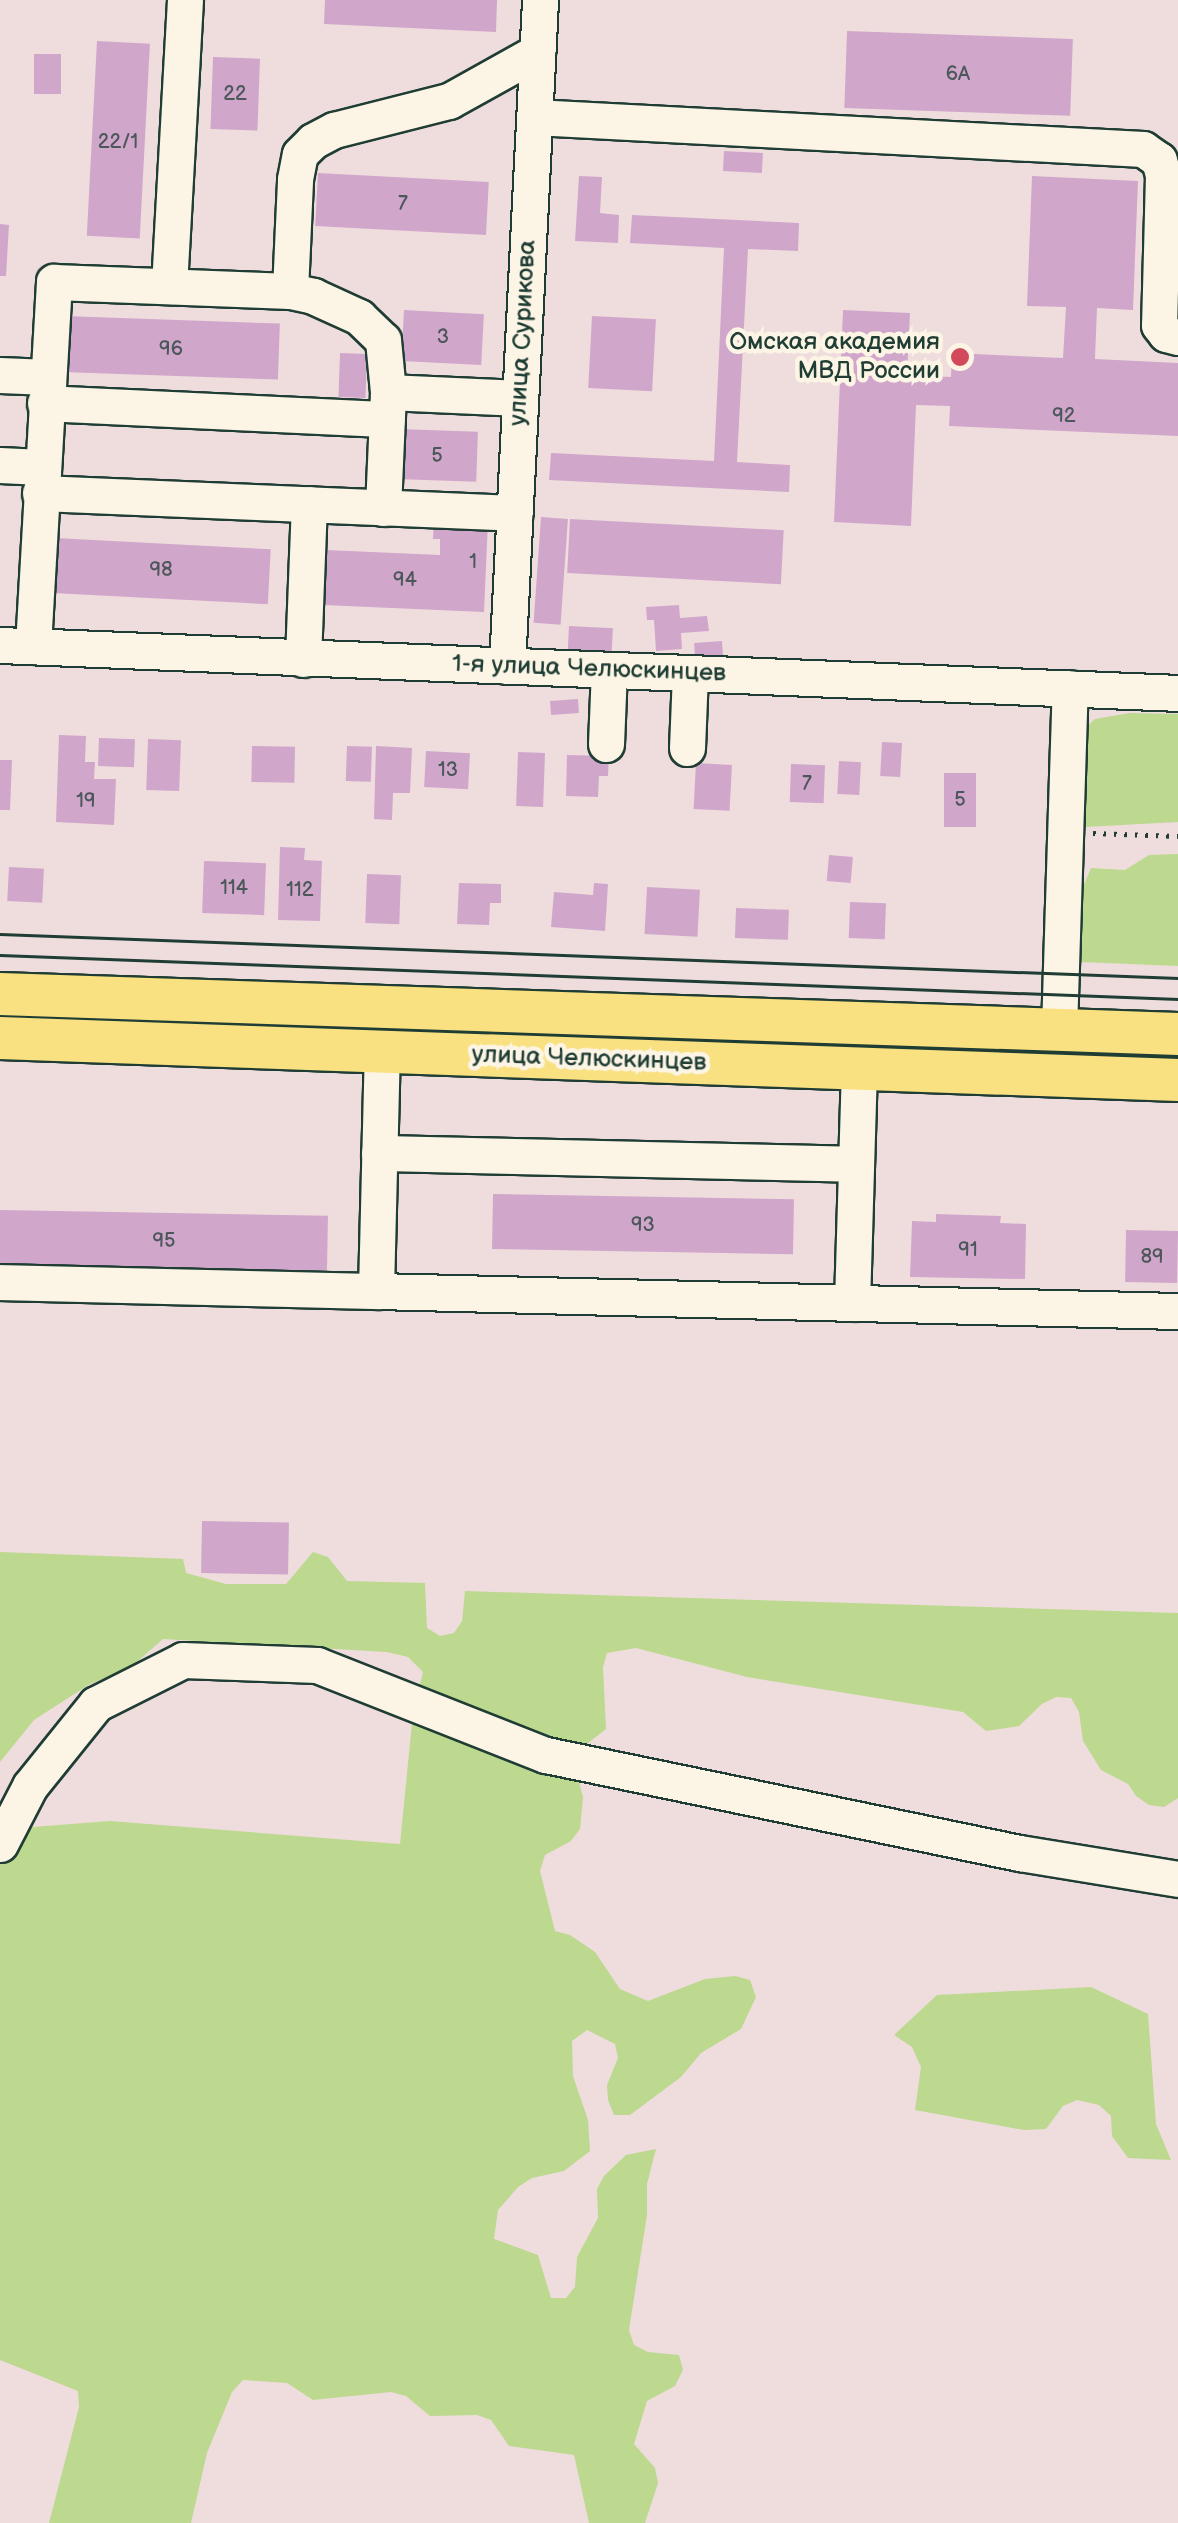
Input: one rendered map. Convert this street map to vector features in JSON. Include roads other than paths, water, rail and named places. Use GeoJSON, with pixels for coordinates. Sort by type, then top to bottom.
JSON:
{"type":"FeatureCollection","features":[{"type":"Feature","properties":{"kind":"main road","name":"улица Челюскинцев"},"geometry":{"type":"LineString","coordinates":[[0,994],[1178,1034]]}},
{"type":"Feature","properties":{"kind":"main road"},"geometry":{"type":"LineString","coordinates":[[382,1007],[382,1052]]}},
{"type":"Feature","properties":{"kind":"main road"},"geometry":{"type":"LineString","coordinates":[[859,1069],[860,1024]]}},
{"type":"Feature","properties":{"kind":"main road"},"geometry":{"type":"LineString","coordinates":[[1058,1076],[1059,1030]]}},
{"type":"Feature","properties":{"kind":"main road","name":"улица Челюскинцев"},"geometry":{"type":"LineString","coordinates":[[0,1038],[1178,1080]]}},
{"type":"Feature","properties":{"kind":"street"},"geometry":{"type":"LineString","coordinates":[[169,286],[185,0]]}},
{"type":"Feature","properties":{"kind":"street","name":"улица Сурикова"},"geometry":{"type":"LineString","coordinates":[[508,666],[540,0]]}},
{"type":"Feature","properties":{"kind":"street"},"geometry":{"type":"LineString","coordinates":[[290,291],[295,179],[300,154],[313,141],[334,130],[448,102],[537,52]]}},
{"type":"Feature","properties":{"kind":"street"},"geometry":{"type":"LineString","coordinates":[[534,117],[1142,149],[1158,160],[1164,175],[1159,325],[1166,334],[1178,336]]}},
{"type":"Feature","properties":{"kind":"street"},"geometry":{"type":"LineString","coordinates":[[16,645],[40,480],[54,282],[290,291],[334,304],[376,331],[387,350],[384,508]]}},
{"type":"Feature","properties":{"kind":"street"},"geometry":{"type":"LineString","coordinates":[[0,375],[46,390],[387,406],[520,398]]}},
{"type":"Feature","properties":{"kind":"street"},"geometry":{"type":"LineString","coordinates":[[0,466],[40,480],[309,504],[515,513]]}},
{"type":"Feature","properties":{"kind":"street"},"geometry":{"type":"LineString","coordinates":[[302,659],[309,504]]}},
{"type":"Feature","properties":{"kind":"street","name":"1-я улица Челюскинцев"},"geometry":{"type":"LineString","coordinates":[[16,645],[1178,693]]}},
{"type":"Feature","properties":{"kind":"street"},"geometry":{"type":"LineString","coordinates":[[606,744],[609,670]]}},
{"type":"Feature","properties":{"kind":"street"},"geometry":{"type":"LineString","coordinates":[[687,748],[690,673]]}},
{"type":"Feature","properties":{"kind":"street"},"geometry":{"type":"LineString","coordinates":[[1059,1030],[1070,688]]}},
{"type":"Feature","properties":{"kind":"street"},"geometry":{"type":"LineString","coordinates":[[376,1291],[382,1052]]}},
{"type":"Feature","properties":{"kind":"street"},"geometry":{"type":"LineString","coordinates":[[852,1303],[859,1069]]}},
{"type":"Feature","properties":{"kind":"street"},"geometry":{"type":"LineString","coordinates":[[379,1153],[856,1164]]}},
{"type":"Feature","properties":{"kind":"street"},"geometry":{"type":"LineString","coordinates":[[0,1282],[1178,1311]]}},
{"type":"Feature","properties":{"kind":"street"},"geometry":{"type":"LineString","coordinates":[[0,1844],[30,1786],[96,1704],[182,1660],[317,1665],[546,1755],[1020,1853],[1178,1879]]}},
{"type":"Feature","properties":{"kind":"tram line"},"geometry":{"type":"LineString","coordinates":[[0,934],[1178,978]]}},
{"type":"Feature","properties":{"kind":"tram line"},"geometry":{"type":"LineString","coordinates":[[0,955],[1178,999]]}},
{"type":"Feature","properties":{"kind":"place","name":"Омская академия МВД России"},"geometry":{"type":"Point","coordinates":[960,357]}}]}
